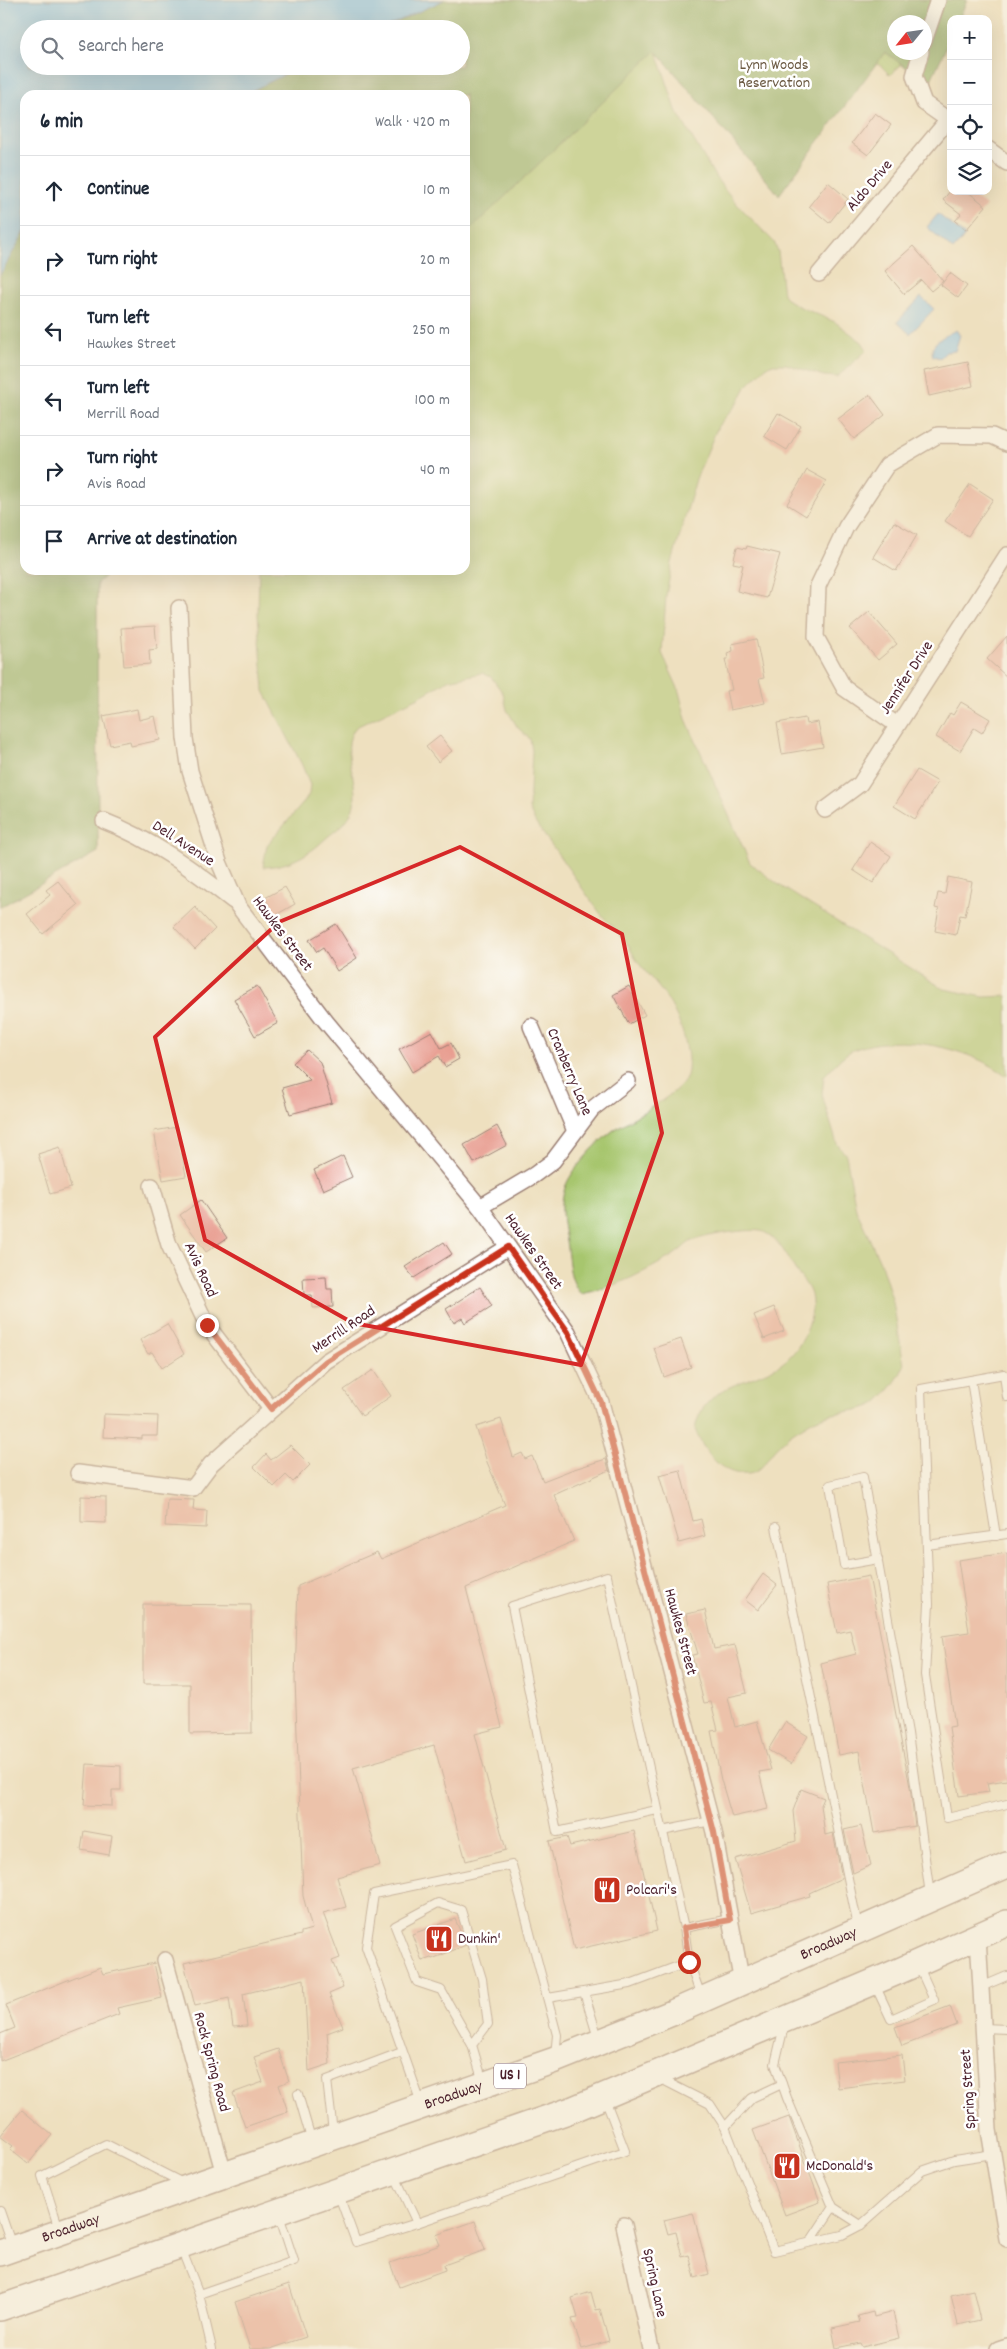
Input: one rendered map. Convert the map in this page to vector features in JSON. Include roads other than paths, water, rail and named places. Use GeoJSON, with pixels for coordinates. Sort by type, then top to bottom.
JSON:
{"type":"FeatureCollection","features":[{"type":"Feature","properties":{"kind":"highway","name":"Broadway"},"geometry":{"type":"LineString","coordinates":[[6,2251],[189,2186],[423,2108],[555,2060],[742,1983],[1007,1865]]}},
{"type":"Feature","properties":{"kind":"highway"},"geometry":{"type":"LineString","coordinates":[[0,2308],[561,2114],[874,1982],[1007,1922]]}},
{"type":"Feature","properties":{"kind":"street"},"geometry":{"type":"LineString","coordinates":[[932,18],[938,0]]}},
{"type":"Feature","properties":{"kind":"street"},"geometry":{"type":"LineString","coordinates":[[919,60],[914,76],[924,103],[947,120]]}},
{"type":"Feature","properties":{"kind":"street","name":"Aldo Drive"},"geometry":{"type":"LineString","coordinates":[[819,274],[947,123]]}},
{"type":"Feature","properties":{"kind":"street"},"geometry":{"type":"LineString","coordinates":[[989,150],[1007,164]]}},
{"type":"Feature","properties":{"kind":"street"},"geometry":{"type":"LineString","coordinates":[[897,725],[844,688],[816,637],[818,586],[846,527],[887,465],[938,435],[992,436],[1007,442]]}},
{"type":"Feature","properties":{"kind":"street","name":"Jennifer Drive"},"geometry":{"type":"LineString","coordinates":[[825,810],[860,784],[1007,555]]}},
{"type":"Feature","properties":{"kind":"street","name":"Hawkes Street"},"geometry":{"type":"LineString","coordinates":[[179,608],[185,738],[190,771],[218,862],[238,906],[323,1018],[480,1208],[568,1332],[601,1402],[711,1821],[742,1983]]}},
{"type":"Feature","properties":{"kind":"street","name":"Dell Avenue"},"geometry":{"type":"LineString","coordinates":[[104,821],[139,836],[207,880],[238,906]]}},
{"type":"Feature","properties":{"kind":"street","name":"Cranberry Lane"},"geometry":{"type":"LineString","coordinates":[[531,1026],[575,1131]]}},
{"type":"Feature","properties":{"kind":"street"},"geometry":{"type":"LineString","coordinates":[[480,1208],[553,1161],[592,1109],[628,1081]]}},
{"type":"Feature","properties":{"kind":"street","name":"Avis Road"},"geometry":{"type":"LineString","coordinates":[[152,1186],[169,1245],[207,1325],[271,1409]]}},
{"type":"Feature","properties":{"kind":"street","name":"Merrill Road"},"geometry":{"type":"LineString","coordinates":[[78,1473],[193,1488],[210,1464],[326,1361],[508,1247]]}},
{"type":"Feature","properties":{"kind":"street","name":"Spring Street"},"geometry":{"type":"LineString","coordinates":[[978,1936],[989,2130],[1007,2239]]}},
{"type":"Feature","properties":{"kind":"street","name":"Rock Spring Road"},"geometry":{"type":"LineString","coordinates":[[165,1960],[224,2174]]}},
{"type":"Feature","properties":{"kind":"street","name":"Spring Lane"},"geometry":{"type":"LineString","coordinates":[[624,2225],[651,2349]]}},
{"type":"Feature","properties":{"kind":"street"},"geometry":{"type":"LineString","coordinates":[[998,2349],[1007,2346]]}},
{"type":"Feature","properties":{"kind":"lane"},"geometry":{"type":"LineString","coordinates":[[1007,1397],[1006,1374],[921,1389],[929,1604],[925,1675],[947,1818],[1007,1804]]}},
{"type":"Feature","properties":{"kind":"lane"},"geometry":{"type":"LineString","coordinates":[[971,1380],[996,1536]]}},
{"type":"Feature","properties":{"kind":"lane"},"geometry":{"type":"LineString","coordinates":[[878,1559],[844,1565],[830,1485],[864,1478],[878,1559],[908,1733],[931,1899]]}},
{"type":"Feature","properties":{"kind":"lane"},"geometry":{"type":"LineString","coordinates":[[776,1528],[859,1931]]}},
{"type":"Feature","properties":{"kind":"lane"},"geometry":{"type":"LineString","coordinates":[[927,1545],[1007,1534]]}},
{"type":"Feature","properties":{"kind":"lane"},"geometry":{"type":"LineString","coordinates":[[657,1810],[557,1832],[512,1606],[606,1576],[684,1928],[689,1962],[702,2000]]}},
{"type":"Feature","properties":{"kind":"lane"},"geometry":{"type":"LineString","coordinates":[[662,1831],[711,1821]]}},
{"type":"Feature","properties":{"kind":"lane"},"geometry":{"type":"LineString","coordinates":[[423,2108],[366,1947],[374,1894],[512,1865],[557,2035],[555,2060]]}},
{"type":"Feature","properties":{"kind":"lane"},"geometry":{"type":"LineString","coordinates":[[472,2045],[488,2024],[482,1979],[461,1910],[438,1903],[396,1926],[418,1982],[441,1990],[472,2045],[484,2086]]}},
{"type":"Feature","properties":{"kind":"lane"},"geometry":{"type":"LineString","coordinates":[[684,1928],[730,1920]]}},
{"type":"Feature","properties":{"kind":"lane"},"geometry":{"type":"LineString","coordinates":[[548,1998],[630,1984],[689,1962]]}},
{"type":"Feature","properties":{"kind":"lane"},"geometry":{"type":"LineString","coordinates":[[874,1982],[891,2019],[934,2000],[918,1962]]}},
{"type":"Feature","properties":{"kind":"lane"},"geometry":{"type":"LineString","coordinates":[[981,1987],[1007,1976]]}},
{"type":"Feature","properties":{"kind":"lane"},"geometry":{"type":"LineString","coordinates":[[584,1992],[599,2043]]}},
{"type":"Feature","properties":{"kind":"lane"},"geometry":{"type":"LineString","coordinates":[[786,2019],[775,2064],[782,2084],[833,2207],[861,2225]]}},
{"type":"Feature","properties":{"kind":"lane"},"geometry":{"type":"LineString","coordinates":[[983,2028],[1007,2029]]}},
{"type":"Feature","properties":{"kind":"lane"},"geometry":{"type":"LineString","coordinates":[[323,2141],[327,2080],[402,2052]]}},
{"type":"Feature","properties":{"kind":"lane"},"geometry":{"type":"LineString","coordinates":[[654,2075],[710,2104],[725,2127],[774,2251],[842,2235],[861,2225],[922,2171],[954,2160],[993,2154]]}},
{"type":"Feature","properties":{"kind":"lane"},"geometry":{"type":"LineString","coordinates":[[725,2127],[752,2098],[782,2084]]}},
{"type":"Feature","properties":{"kind":"lane"},"geometry":{"type":"LineString","coordinates":[[298,2094],[323,2141]]}},
{"type":"Feature","properties":{"kind":"lane"},"geometry":{"type":"LineString","coordinates":[[338,2192],[356,2242],[625,2151],[604,2096]]}},
{"type":"Feature","properties":{"kind":"lane"},"geometry":{"type":"LineString","coordinates":[[60,2232],[42,2176],[106,2144],[189,2186]]}},
{"type":"Feature","properties":{"kind":"lane"},"geometry":{"type":"LineString","coordinates":[[393,2172],[416,2223]]}},
{"type":"Feature","properties":{"kind":"lane"},"geometry":{"type":"LineString","coordinates":[[810,2242],[833,2207]]}},
{"type":"Feature","properties":{"kind":"lane"},"geometry":{"type":"LineString","coordinates":[[0,2211],[6,2251]]}},
{"type":"Feature","properties":{"kind":"lane"},"geometry":{"type":"LineString","coordinates":[[199,2294],[294,2261],[278,2212]]}},
{"type":"Feature","properties":{"kind":"lane"},"geometry":{"type":"LineString","coordinates":[[180,2246],[199,2294],[212,2349]]}},
{"type":"Feature","properties":{"kind":"water"},"geometry":{"type":"Polygon","coordinates":[[[0,0],[444,0],[401,20],[20,20],[20,75],[284,75],[253,90],[20,90],[20,240],[0,275],[0,0]]]}},
{"type":"Feature","properties":{"kind":"water"},"geometry":{"type":"Polygon","coordinates":[[[938,214],[965,236],[953,250],[927,227],[938,214]]]}},
{"type":"Feature","properties":{"kind":"water"},"geometry":{"type":"Polygon","coordinates":[[[921,297],[934,309],[910,334],[897,322],[921,297]]]}},
{"type":"Feature","properties":{"kind":"water"},"geometry":{"type":"Polygon","coordinates":[[[956,330],[960,335],[955,351],[946,352],[940,358],[933,356],[932,351],[936,343],[956,330]]]}},
{"type":"Feature","properties":{"kind":"place","name":"Polcari's"},"geometry":{"type":"Point","coordinates":[607,1890]}},
{"type":"Feature","properties":{"kind":"place","name":"Dunkin'"},"geometry":{"type":"Point","coordinates":[439,1939]}},
{"type":"Feature","properties":{"kind":"place","name":"McDonald's"},"geometry":{"type":"Point","coordinates":[787,2166]}},
{"type":"Feature","properties":{"kind":"park label","name":"Lynn Woods Reservation"},"geometry":{"type":"Point","coordinates":[774,74]}}]}
